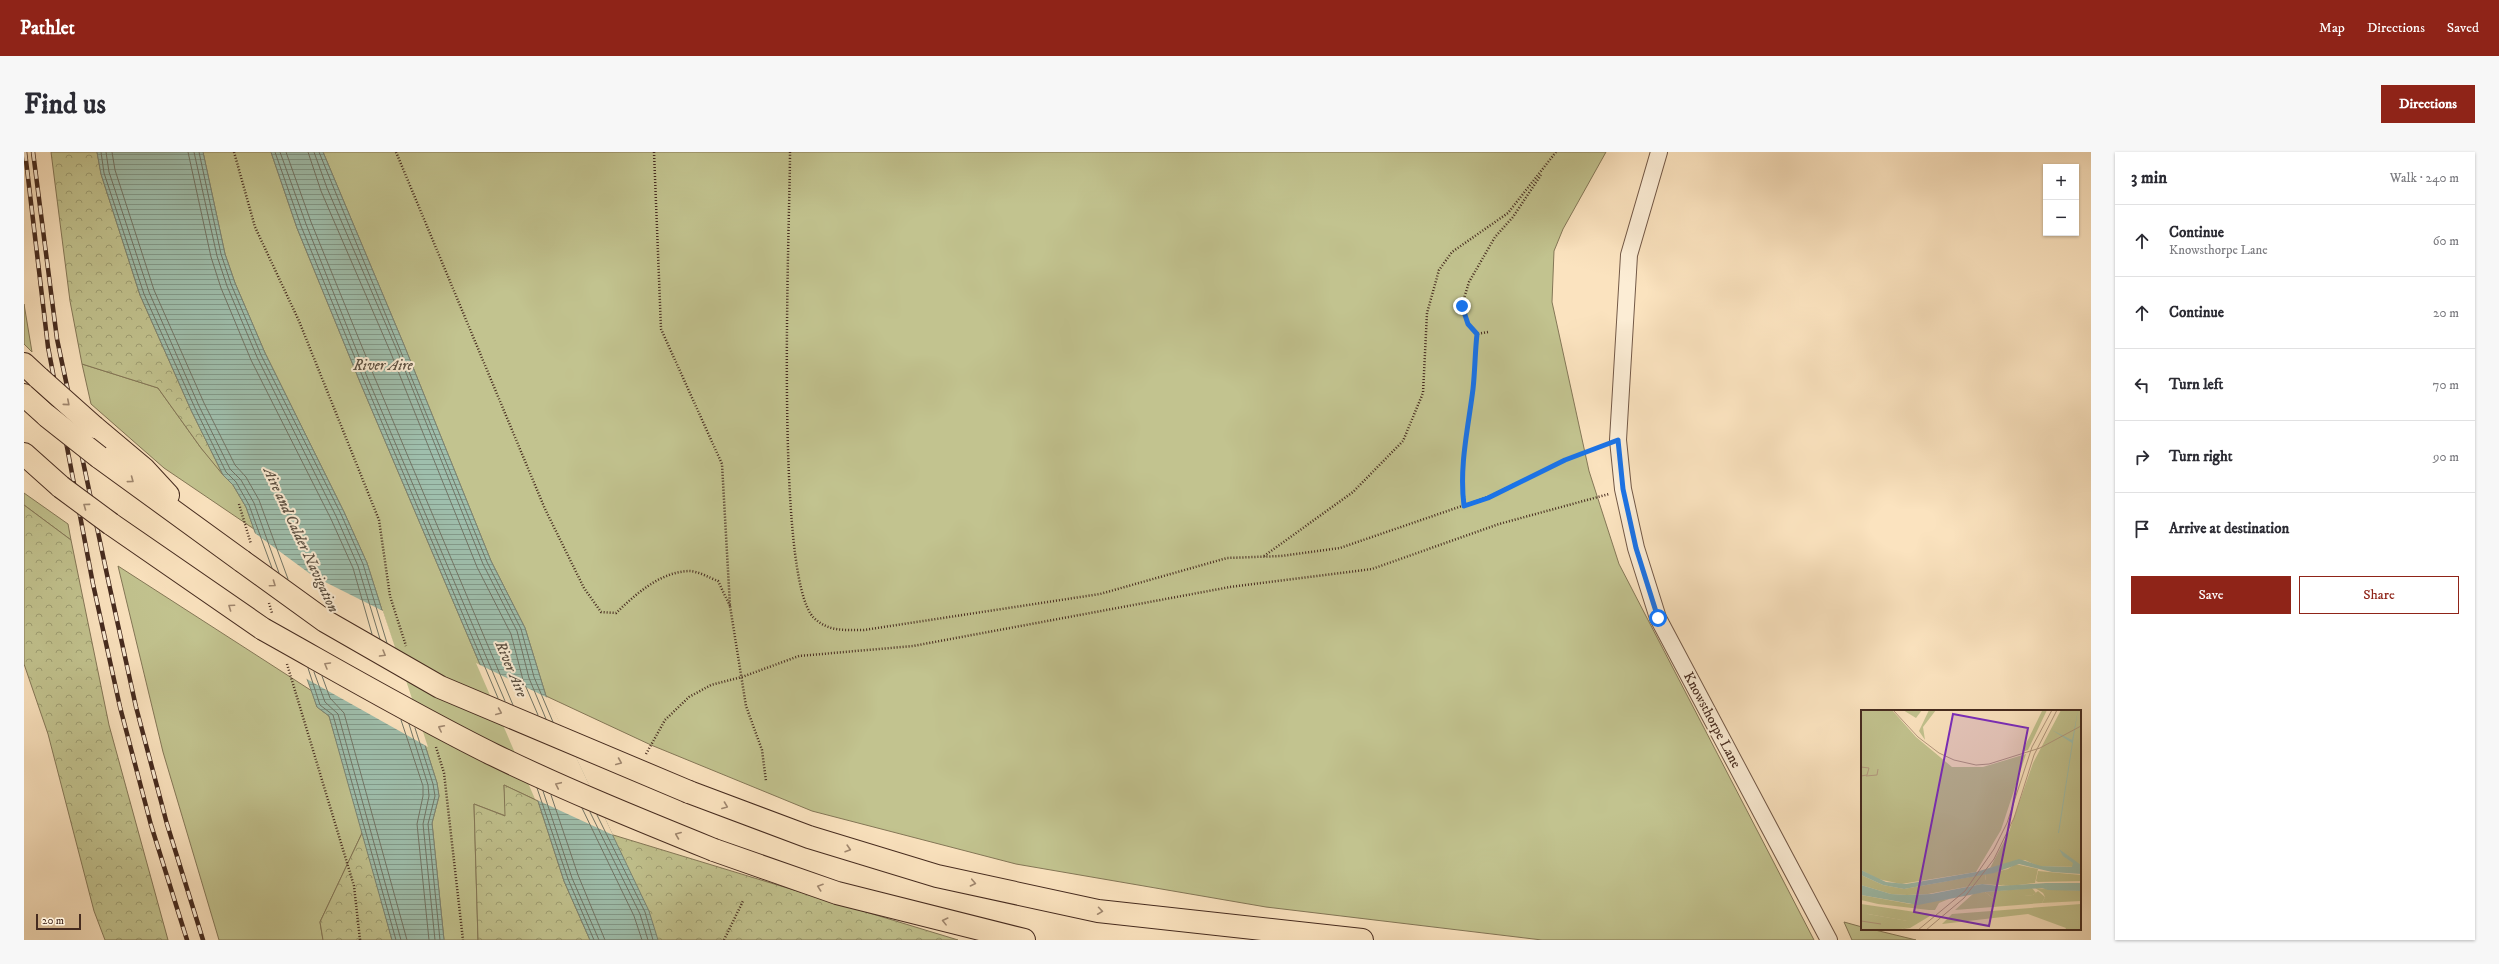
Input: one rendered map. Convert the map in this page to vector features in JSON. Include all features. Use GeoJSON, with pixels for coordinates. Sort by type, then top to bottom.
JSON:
{"type":"FeatureCollection","features":[{"type":"Feature","properties":{"kind":"highway"},"geometry":{"type":"LineString","coordinates":[[31,371],[144,469],[208,538]]}},
{"type":"Feature","properties":{"kind":"highway"},"geometry":{"type":"LineString","coordinates":[[24,395],[47,416],[208,538],[247,556],[325,621],[440,687],[689,792],[809,837],[952,879],[1098,911],[1362,940]]}},
{"type":"Feature","properties":{"kind":"highway"},"geometry":{"type":"LineString","coordinates":[[24,454],[57,483]]}},
{"type":"Feature","properties":{"kind":"highway"},"geometry":{"type":"LineString","coordinates":[[24,460],[111,524],[268,624],[402,707],[494,755],[588,799],[714,850],[837,893],[1024,940]]}},
{"type":"Feature","properties":{"kind":"street","name":"Knowsthorpe Lane"},"geometry":{"type":"LineString","coordinates":[[1658,152],[1629,255],[1618,440],[1623,489],[1636,548],[1658,618],[1829,940]]}},
{"type":"Feature","properties":{"kind":"path"},"geometry":{"type":"LineString","coordinates":[[234,152],[255,227],[299,321],[379,520],[390,596],[406,648]]}},
{"type":"Feature","properties":{"kind":"path"},"geometry":{"type":"LineString","coordinates":[[396,152],[545,509],[584,588],[601,612],[616,613],[634,596],[662,577],[690,571],[718,581],[730,606]]}},
{"type":"Feature","properties":{"kind":"path"},"geometry":{"type":"LineString","coordinates":[[654,152],[660,329],[722,464],[730,606],[746,706],[762,750],[766,781]]}},
{"type":"Feature","properties":{"kind":"path"},"geometry":{"type":"LineString","coordinates":[[790,152],[786,384],[794,556],[801,591],[813,617],[832,630],[864,630],[1100,594],[1227,558],[1264,557],[1340,548],[1488,498],[1565,460],[1618,440]]}},
{"type":"Feature","properties":{"kind":"path"},"geometry":{"type":"LineString","coordinates":[[1464,506],[1462,489],[1464,445],[1473,388],[1477,334],[1468,324],[1462,306],[1468,282],[1495,237],[1513,218],[1556,152]]}},
{"type":"Feature","properties":{"kind":"path"},"geometry":{"type":"LineString","coordinates":[[1264,557],[1353,492],[1403,441],[1423,393],[1427,313],[1438,270],[1452,252],[1508,213],[1549,163]]}},
{"type":"Feature","properties":{"kind":"path"},"geometry":{"type":"LineString","coordinates":[[1477,334],[1488,332]]}},
{"type":"Feature","properties":{"kind":"path"},"geometry":{"type":"LineString","coordinates":[[646,754],[665,720],[689,697],[710,685],[742,677],[799,656],[913,646],[1230,587],[1372,569],[1499,524],[1623,489]]}},
{"type":"Feature","properties":{"kind":"path"},"geometry":{"type":"LineString","coordinates":[[239,504],[247,556]]}},
{"type":"Feature","properties":{"kind":"path"},"geometry":{"type":"LineString","coordinates":[[267,596],[268,624]]}},
{"type":"Feature","properties":{"kind":"path"},"geometry":{"type":"LineString","coordinates":[[285,657],[354,886],[360,940]]}},
{"type":"Feature","properties":{"kind":"path"},"geometry":{"type":"LineString","coordinates":[[436,743],[444,773],[463,940]]}},
{"type":"Feature","properties":{"kind":"path"},"geometry":{"type":"LineString","coordinates":[[724,940],[743,901]]}},
{"type":"Feature","properties":{"kind":"green space"},"geometry":{"type":"Polygon","coordinates":[[[51,152],[97,152],[101,174],[140,295],[191,410],[223,475],[201,448],[158,388],[82,364],[70,301],[51,152]]]}},
{"type":"Feature","properties":{"kind":"green space"},"geometry":{"type":"Polygon","coordinates":[[[203,152],[271,152],[297,228],[360,382],[538,801],[504,785],[506,816],[474,804],[478,940],[444,940],[432,823],[439,796],[437,783],[367,563],[344,512],[265,353],[235,283],[225,254],[203,152]]]}},
{"type":"Feature","properties":{"kind":"green space"},"geometry":{"type":"Polygon","coordinates":[[[323,152],[1606,152],[1563,229],[1554,251],[1552,302],[1589,471],[1619,564],[1814,940],[1542,940],[1266,907],[1016,864],[812,811],[651,745],[546,696],[525,628],[491,561],[404,345],[323,152]]]}},
{"type":"Feature","properties":{"kind":"green space"},"geometry":{"type":"Polygon","coordinates":[[[24,304],[32,352],[24,344],[24,304]]]}},
{"type":"Feature","properties":{"kind":"green space"},"geometry":{"type":"Polygon","coordinates":[[[82,364],[158,388],[201,448],[233,485],[246,507],[254,529],[164,468],[91,404],[82,364]]]}},
{"type":"Feature","properties":{"kind":"green space"},"geometry":{"type":"Polygon","coordinates":[[[24,493],[68,524],[71,540],[24,505],[24,493]]]}},
{"type":"Feature","properties":{"kind":"green space"},"geometry":{"type":"Polygon","coordinates":[[[24,505],[71,540],[109,725],[168,940],[105,940],[94,911],[48,734],[24,664],[24,505]]]}},
{"type":"Feature","properties":{"kind":"green space"},"geometry":{"type":"Polygon","coordinates":[[[118,566],[312,691],[317,707],[329,716],[363,831],[320,922],[323,940],[219,940],[163,752],[118,566]]]}},
{"type":"Feature","properties":{"kind":"green space"},"geometry":{"type":"Polygon","coordinates":[[[504,785],[538,801],[564,881],[590,940],[478,940],[474,804],[505,816],[504,785]]]}},
{"type":"Feature","properties":{"kind":"green space"},"geometry":{"type":"Polygon","coordinates":[[[363,831],[392,940],[323,940],[320,922],[363,831]]]}},
{"type":"Feature","properties":{"kind":"green space"},"geometry":{"type":"Polygon","coordinates":[[[610,834],[958,940],[656,940],[610,834]]]}},
{"type":"Feature","properties":{"kind":"green space"},"geometry":{"type":"Polygon","coordinates":[[[1844,922],[1861,927],[1861,930],[1875,930],[1916,940],[1852,940],[1844,922]]]}},
{"type":"Feature","properties":{"kind":"water","name":"Aire and Calder Navigation"},"geometry":{"type":"Polygon","coordinates":[[[97,152],[203,152],[225,254],[235,283],[265,353],[344,512],[367,563],[437,783],[439,796],[432,823],[444,940],[392,940],[329,716],[317,707],[246,507],[233,485],[223,475],[191,410],[140,295],[101,174],[97,152]]]}},
{"type":"Feature","properties":{"kind":"water","name":"River Aire"},"geometry":{"type":"Polygon","coordinates":[[[271,152],[323,152],[404,345],[491,561],[525,628],[546,696],[649,911],[658,940],[590,940],[564,881],[538,801],[360,382],[297,228],[271,152]]]}},
{"type":"Feature","properties":{"kind":"pier"},"geometry":{"type":"Polygon","coordinates":[[[252,531],[313,576],[383,611],[428,747],[305,678],[252,531]]]}},
{"type":"Feature","properties":{"kind":"pier"},"geometry":{"type":"Polygon","coordinates":[[[476,663],[548,698],[613,835],[535,799],[476,663]]]}},
{"type":"Feature","properties":{"kind":"railway"},"geometry":{"type":"LineString","coordinates":[[25,152],[48,347],[93,584],[120,707],[151,825],[187,940]]}},
{"type":"Feature","properties":{"kind":"railway"},"geometry":{"type":"LineString","coordinates":[[33,152],[57,339],[109,584],[136,707],[167,824],[203,940]]}},
{"type":"Feature","properties":{"kind":"route"},"geometry":{"type":"LineString","coordinates":[[1462,306],[1468,324],[1477,334],[1473,388],[1464,445],[1462,489],[1464,506],[1488,498],[1565,460],[1618,440],[1623,489],[1636,548],[1658,618]]}}]}
